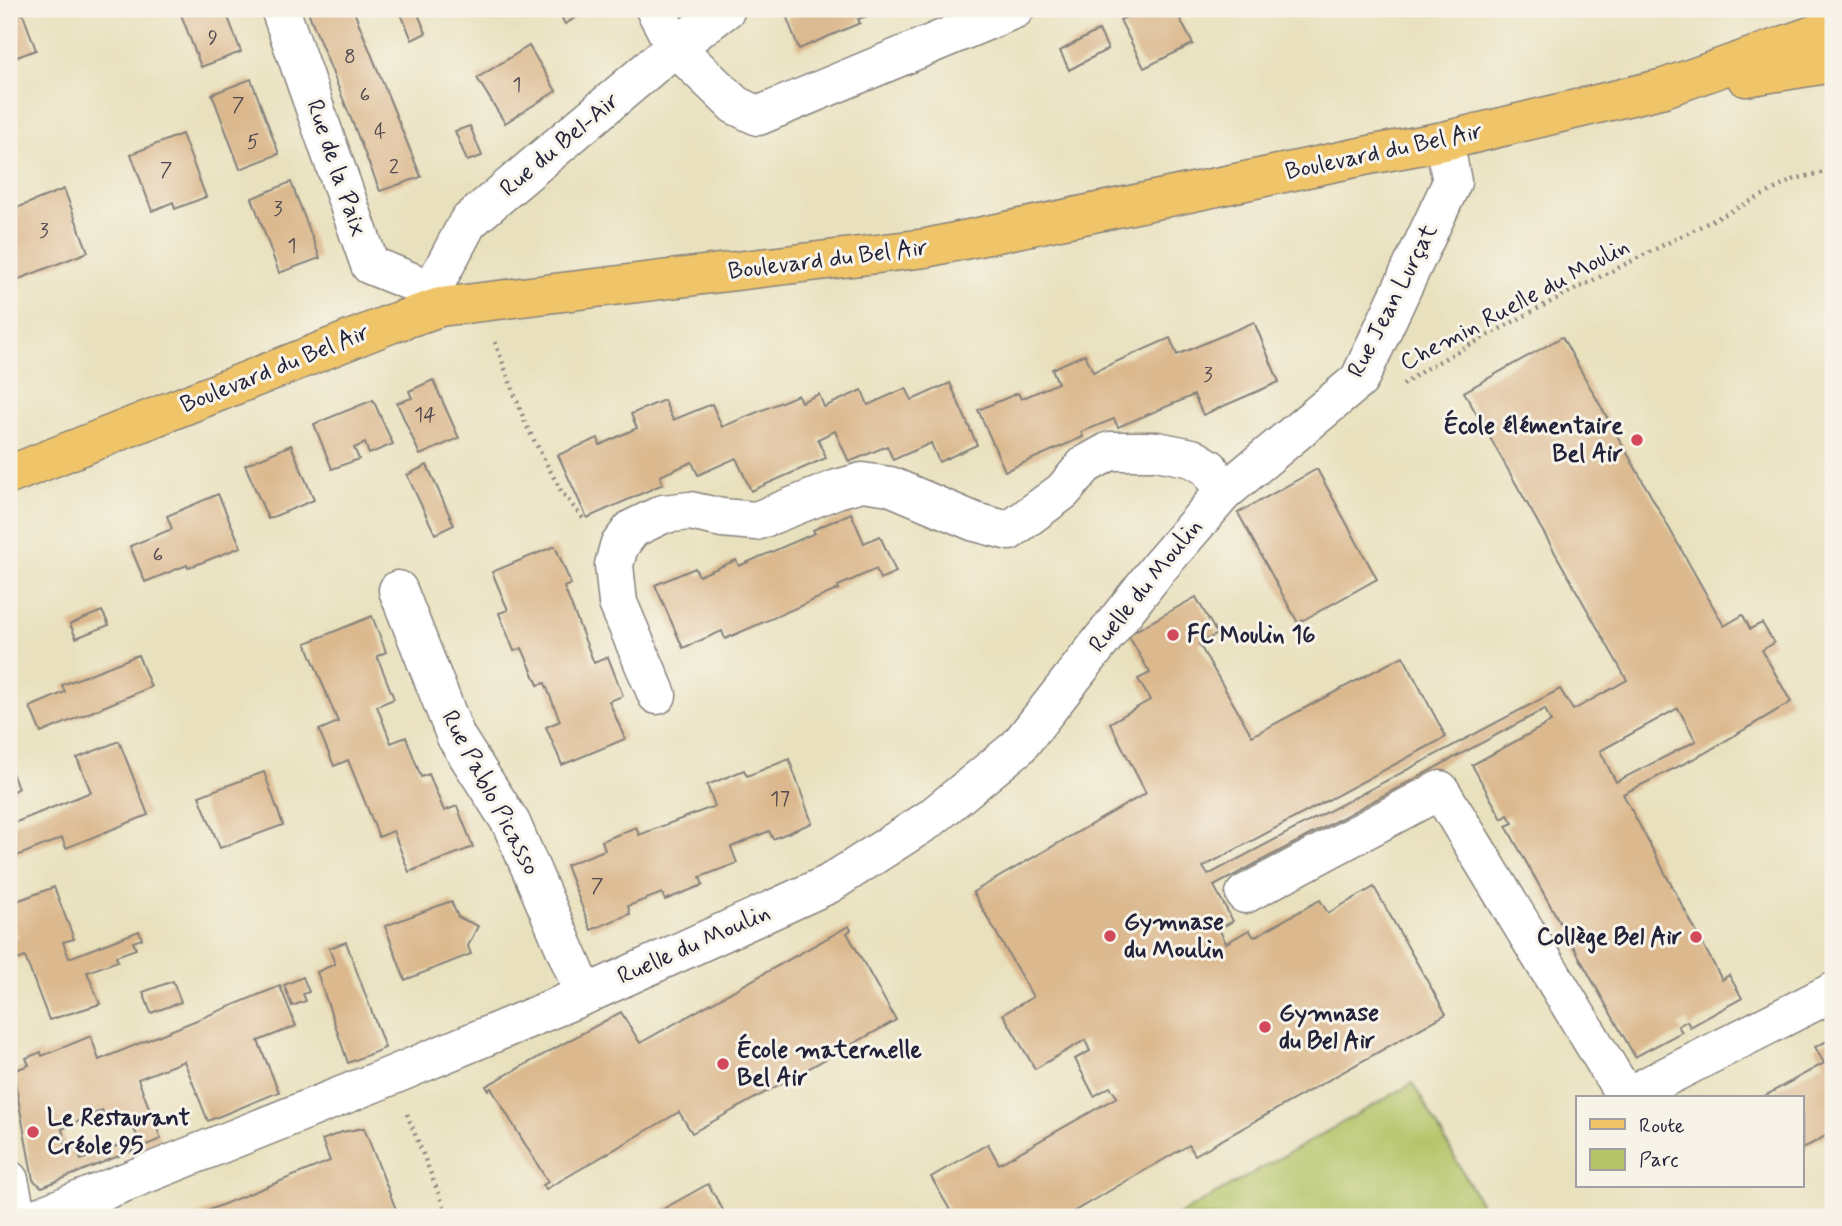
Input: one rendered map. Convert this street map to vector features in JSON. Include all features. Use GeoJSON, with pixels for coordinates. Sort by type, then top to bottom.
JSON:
{"type":"FeatureCollection","features":[{"type":"Feature","properties":{"kind":"main road","name":"Boulevard du Bel Air"},"geometry":{"type":"LineString","coordinates":[[1664,88],[1833,28]]}},
{"type":"Feature","properties":{"kind":"main road","name":"Boulevard du Bel Air"},"geometry":{"type":"LineString","coordinates":[[9,475],[377,328],[436,298],[926,248],[1444,141],[1664,88],[1833,63]]}},
{"type":"Feature","properties":{"kind":"street","name":"Rue de la Paix"},"geometry":{"type":"LineString","coordinates":[[280,9],[370,265],[436,298]]}},
{"type":"Feature","properties":{"kind":"street"},"geometry":{"type":"LineString","coordinates":[[655,9],[675,47],[736,105],[758,116],[1015,9]]}},
{"type":"Feature","properties":{"kind":"street","name":"Rue du Bel-Air"},"geometry":{"type":"LineString","coordinates":[[436,298],[468,222],[675,47],[726,9]]}},
{"type":"Feature","properties":{"kind":"street","name":"Rue Jean Lurçat"},"geometry":{"type":"LineString","coordinates":[[1223,492],[1359,380],[1452,182],[1444,141]]}},
{"type":"Feature","properties":{"kind":"street"},"geometry":{"type":"LineString","coordinates":[[657,695],[618,603],[614,565],[619,546],[632,529],[663,514],[690,511],[722,518],[756,521],[836,489],[862,482],[890,486],[975,522],[1009,531],[1063,491],[1084,466],[1110,451],[1157,451],[1192,458],[1209,468],[1223,492]]}},
{"type":"Feature","properties":{"kind":"street","name":"Ruelle du Moulin"},"geometry":{"type":"LineString","coordinates":[[38,1217],[585,995],[829,884],[930,819],[1018,747],[1160,566],[1223,492]]}},
{"type":"Feature","properties":{"kind":"street","name":"Rue Pablo Picasso"},"geometry":{"type":"LineString","coordinates":[[398,590],[456,737],[510,823],[585,995]]}},
{"type":"Feature","properties":{"kind":"street"},"geometry":{"type":"LineString","coordinates":[[1245,894],[1440,790],[1625,1096]]}},
{"type":"Feature","properties":{"kind":"street"},"geometry":{"type":"LineString","coordinates":[[1628,1096],[1833,992]]}},
{"type":"Feature","properties":{"kind":"street"},"geometry":{"type":"LineString","coordinates":[[9,1180],[17,1217]]}},
{"type":"Feature","properties":{"kind":"path","name":"Chemin Ruelle du Moulin"},"geometry":{"type":"LineString","coordinates":[[1393,393],[1425,369],[1664,245],[1795,179],[1833,170]]}},
{"type":"Feature","properties":{"kind":"path"},"geometry":{"type":"LineString","coordinates":[[507,338],[495,341],[526,425],[561,491],[599,538],[619,546]]}},
{"type":"Feature","properties":{"kind":"path"},"geometry":{"type":"LineString","coordinates":[[391,1076],[448,1217]]}},
{"type":"Feature","properties":{"kind":"green space"},"geometry":{"type":"Polygon","coordinates":[[[1413,1083],[1488,1217],[1175,1217],[1413,1083]]]}},
{"type":"Feature","properties":{"kind":"building"},"geometry":{"type":"Polygon","coordinates":[[[9,9],[21,9],[36,50],[9,60],[9,9]]]}},
{"type":"Feature","properties":{"kind":"building"},"geometry":{"type":"Polygon","coordinates":[[[179,9],[225,9],[241,52],[201,67],[179,9]]]}},
{"type":"Feature","properties":{"kind":"building"},"geometry":{"type":"Polygon","coordinates":[[[307,9],[353,9],[421,177],[380,191],[307,9]]]}},
{"type":"Feature","properties":{"kind":"building"},"geometry":{"type":"Polygon","coordinates":[[[399,9],[416,9],[426,33],[412,40],[399,9]]]}},
{"type":"Feature","properties":{"kind":"building"},"geometry":{"type":"Polygon","coordinates":[[[524,9],[548,9],[529,18],[524,9]]]}},
{"type":"Feature","properties":{"kind":"building"},"geometry":{"type":"Polygon","coordinates":[[[557,9],[590,9],[565,24],[557,9]]]}},
{"type":"Feature","properties":{"kind":"building"},"geometry":{"type":"Polygon","coordinates":[[[806,9],[870,9],[873,14],[858,19],[860,23],[799,49],[787,18],[806,9]]]}},
{"type":"Feature","properties":{"kind":"building"},"geometry":{"type":"Polygon","coordinates":[[[1142,9],[1175,9],[1193,44],[1144,68],[1120,20],[1142,9]]]}},
{"type":"Feature","properties":{"kind":"building"},"geometry":{"type":"Polygon","coordinates":[[[1099,30],[1108,49],[1069,70],[1060,51],[1099,30]]]}},
{"type":"Feature","properties":{"kind":"building"},"geometry":{"type":"Polygon","coordinates":[[[529,46],[556,91],[505,123],[477,78],[529,46]]]}},
{"type":"Feature","properties":{"kind":"building"},"geometry":{"type":"Polygon","coordinates":[[[251,79],[279,154],[240,169],[212,94],[251,79]]]}},
{"type":"Feature","properties":{"kind":"building"},"geometry":{"type":"Polygon","coordinates":[[[470,126],[482,156],[467,161],[455,131],[470,126]]]}},
{"type":"Feature","properties":{"kind":"building"},"geometry":{"type":"Polygon","coordinates":[[[182,134],[206,197],[175,209],[173,202],[152,211],[131,154],[182,134]]]}},
{"type":"Feature","properties":{"kind":"building"},"geometry":{"type":"Polygon","coordinates":[[[291,182],[320,258],[279,273],[252,198],[291,182]]]}},
{"type":"Feature","properties":{"kind":"building"},"geometry":{"type":"Polygon","coordinates":[[[64,189],[88,252],[9,283],[9,211],[64,189]]]}},
{"type":"Feature","properties":{"kind":"building"},"geometry":{"type":"Polygon","coordinates":[[[1254,322],[1279,382],[1203,415],[1194,395],[1118,427],[1114,419],[1081,432],[1083,437],[1005,471],[978,410],[1018,393],[1021,399],[1058,383],[1052,369],[1085,354],[1093,372],[1170,338],[1177,355],[1254,322]]]}},
{"type":"Feature","properties":{"kind":"building"},"geometry":{"type":"Polygon","coordinates":[[[1562,337],[1724,626],[1743,615],[1750,629],[1762,623],[1774,643],[1762,650],[1791,702],[1703,754],[1623,794],[1722,980],[1729,975],[1742,998],[1690,1027],[1687,1021],[1678,1026],[1682,1032],[1635,1057],[1506,826],[1513,823],[1508,815],[1502,819],[1472,765],[1551,722],[1545,709],[1214,886],[1233,921],[1219,929],[1226,943],[1249,930],[1254,937],[1320,900],[1328,913],[1374,887],[1446,1014],[1195,1155],[1189,1145],[1064,1217],[954,1217],[931,1177],[988,1144],[999,1164],[1117,1097],[1110,1087],[1094,1096],[1075,1059],[1090,1051],[1085,1040],[1035,1069],[1003,1014],[1033,997],[973,892],[1146,793],[1110,723],[1150,700],[1138,679],[1150,673],[1128,635],[1196,597],[1217,634],[1199,644],[1252,736],[1403,656],[1446,737],[1203,867],[1208,875],[1560,689],[1573,710],[1627,680],[1464,392],[1562,337]],[[1678,708],[1600,751],[1616,782],[1696,741],[1678,708]]]}},
{"type":"Feature","properties":{"kind":"building"},"geometry":{"type":"Polygon","coordinates":[[[433,380],[459,438],[420,455],[397,403],[412,398],[409,391],[433,380]]]}},
{"type":"Feature","properties":{"kind":"building"},"geometry":{"type":"Polygon","coordinates":[[[950,383],[977,445],[939,462],[931,443],[893,460],[887,446],[849,462],[835,431],[818,439],[826,458],[751,491],[736,458],[698,475],[692,462],[660,476],[663,484],[587,518],[558,455],[598,438],[600,445],[637,428],[631,414],[664,400],[673,420],[712,404],[722,427],[798,395],[801,402],[819,394],[824,407],[862,390],[868,405],[906,388],[912,400],[950,383]]]}},
{"type":"Feature","properties":{"kind":"building"},"geometry":{"type":"Polygon","coordinates":[[[373,400],[393,444],[369,454],[365,443],[354,448],[359,459],[332,469],[314,424],[373,400]]]}},
{"type":"Feature","properties":{"kind":"building"},"geometry":{"type":"Polygon","coordinates":[[[291,445],[314,500],[268,519],[245,465],[291,445]]]}},
{"type":"Feature","properties":{"kind":"building"},"geometry":{"type":"Polygon","coordinates":[[[427,465],[454,525],[435,534],[407,475],[427,465]]]}},
{"type":"Feature","properties":{"kind":"building"},"geometry":{"type":"Polygon","coordinates":[[[1317,469],[1377,579],[1298,623],[1238,513],[1317,469]]]}},
{"type":"Feature","properties":{"kind":"building"},"geometry":{"type":"Polygon","coordinates":[[[218,494],[241,547],[145,582],[130,546],[172,529],[167,516],[218,494]]]}},
{"type":"Feature","properties":{"kind":"building"},"geometry":{"type":"Polygon","coordinates":[[[851,513],[864,543],[880,536],[896,572],[880,579],[876,569],[838,586],[839,589],[725,639],[722,631],[683,648],[655,585],[695,568],[699,576],[736,560],[739,566],[815,533],[813,530],[851,513]]]}},
{"type":"Feature","properties":{"kind":"building"},"geometry":{"type":"Polygon","coordinates":[[[555,546],[571,584],[564,587],[594,663],[608,657],[623,696],[609,701],[625,739],[562,765],[546,727],[560,721],[545,683],[538,685],[522,648],[514,651],[499,613],[508,610],[492,572],[555,546]]]}},
{"type":"Feature","properties":{"kind":"building"},"geometry":{"type":"Polygon","coordinates":[[[102,611],[109,625],[76,638],[70,624],[102,611]]]}},
{"type":"Feature","properties":{"kind":"building"},"geometry":{"type":"Polygon","coordinates":[[[372,616],[386,652],[377,656],[394,699],[377,706],[391,743],[406,737],[421,777],[429,774],[444,811],[457,806],[473,847],[409,872],[393,831],[379,837],[348,760],[334,766],[319,730],[338,722],[306,643],[372,616]]]}},
{"type":"Feature","properties":{"kind":"building"},"geometry":{"type":"Polygon","coordinates":[[[138,655],[151,687],[41,733],[30,707],[65,692],[62,685],[138,655]]]}},
{"type":"Feature","properties":{"kind":"building"},"geometry":{"type":"Polygon","coordinates":[[[119,741],[148,815],[66,848],[62,838],[9,859],[9,825],[91,792],[77,758],[119,741]]]}},
{"type":"Feature","properties":{"kind":"building"},"geometry":{"type":"Polygon","coordinates":[[[789,759],[812,823],[773,839],[769,831],[731,847],[737,863],[700,877],[703,885],[665,900],[662,893],[628,906],[630,914],[591,930],[566,865],[605,850],[602,841],[636,827],[639,835],[715,806],[707,785],[744,770],[747,776],[789,759]]]}},
{"type":"Feature","properties":{"kind":"building"},"geometry":{"type":"Polygon","coordinates":[[[9,765],[18,789],[9,792],[9,765]]]}},
{"type":"Feature","properties":{"kind":"building"},"geometry":{"type":"Polygon","coordinates":[[[264,772],[283,825],[220,848],[199,796],[264,772]]]}},
{"type":"Feature","properties":{"kind":"building"},"geometry":{"type":"Polygon","coordinates":[[[54,887],[74,939],[63,942],[69,958],[139,931],[142,939],[133,942],[136,949],[116,956],[118,961],[87,972],[100,1004],[49,1020],[25,957],[17,960],[10,940],[18,937],[9,914],[9,904],[54,887]]]}},
{"type":"Feature","properties":{"kind":"building"},"geometry":{"type":"Polygon","coordinates":[[[451,901],[458,917],[478,926],[468,946],[471,954],[405,980],[385,926],[451,901]]]}},
{"type":"Feature","properties":{"kind":"building"},"geometry":{"type":"Polygon","coordinates":[[[849,926],[851,930],[847,933],[896,1020],[692,1133],[679,1112],[546,1189],[543,1185],[548,1182],[491,1088],[488,1090],[486,1086],[621,1012],[640,1043],[849,926]]]}},
{"type":"Feature","properties":{"kind":"building"},"geometry":{"type":"Polygon","coordinates":[[[346,942],[385,1048],[348,1063],[317,972],[335,964],[329,948],[346,942]]]}},
{"type":"Feature","properties":{"kind":"building"},"geometry":{"type":"Polygon","coordinates":[[[303,977],[309,992],[303,994],[306,1001],[292,1006],[284,985],[303,977]]]}},
{"type":"Feature","properties":{"kind":"building"},"geometry":{"type":"Polygon","coordinates":[[[173,981],[181,1002],[151,1013],[143,992],[173,981]]]}},
{"type":"Feature","properties":{"kind":"building"},"geometry":{"type":"Polygon","coordinates":[[[280,986],[296,1026],[258,1041],[279,1092],[208,1121],[184,1061],[138,1079],[161,1139],[42,1187],[33,1180],[13,1071],[29,1065],[26,1058],[41,1052],[42,1056],[91,1036],[99,1060],[280,986]],[[102,1110],[62,1129],[67,1151],[77,1147],[81,1160],[138,1138],[129,1117],[108,1125],[102,1110]]]}},
{"type":"Feature","properties":{"kind":"building"},"geometry":{"type":"Polygon","coordinates":[[[1833,1038],[1833,1132],[1804,1148],[1804,1096],[1765,1096],[1824,1063],[1815,1047],[1833,1038]]]}},
{"type":"Feature","properties":{"kind":"building"},"geometry":{"type":"Polygon","coordinates":[[[364,1128],[399,1217],[192,1217],[330,1161],[322,1140],[342,1132],[364,1128]]]}},
{"type":"Feature","properties":{"kind":"building"},"geometry":{"type":"Polygon","coordinates":[[[708,1184],[727,1217],[649,1217],[708,1184]]]}},
{"type":"Feature","properties":{"kind":"place","name":"École élémentaire Bel Air"},"geometry":{"type":"Point","coordinates":[1637,440]}},
{"type":"Feature","properties":{"kind":"place","name":"FC Moulin 16"},"geometry":{"type":"Point","coordinates":[1173,635]}},
{"type":"Feature","properties":{"kind":"place","name":"Gymnase du Moulin"},"geometry":{"type":"Point","coordinates":[1110,936]}},
{"type":"Feature","properties":{"kind":"place","name":"Collège Bel Air"},"geometry":{"type":"Point","coordinates":[1696,937]}},
{"type":"Feature","properties":{"kind":"place","name":"Gymnase du Bel Air"},"geometry":{"type":"Point","coordinates":[1265,1027]}},
{"type":"Feature","properties":{"kind":"place","name":"École maternelle Bel Air"},"geometry":{"type":"Point","coordinates":[723,1064]}},
{"type":"Feature","properties":{"kind":"place","name":"Le Restaurant Créole 95"},"geometry":{"type":"Point","coordinates":[33,1132]}}]}
